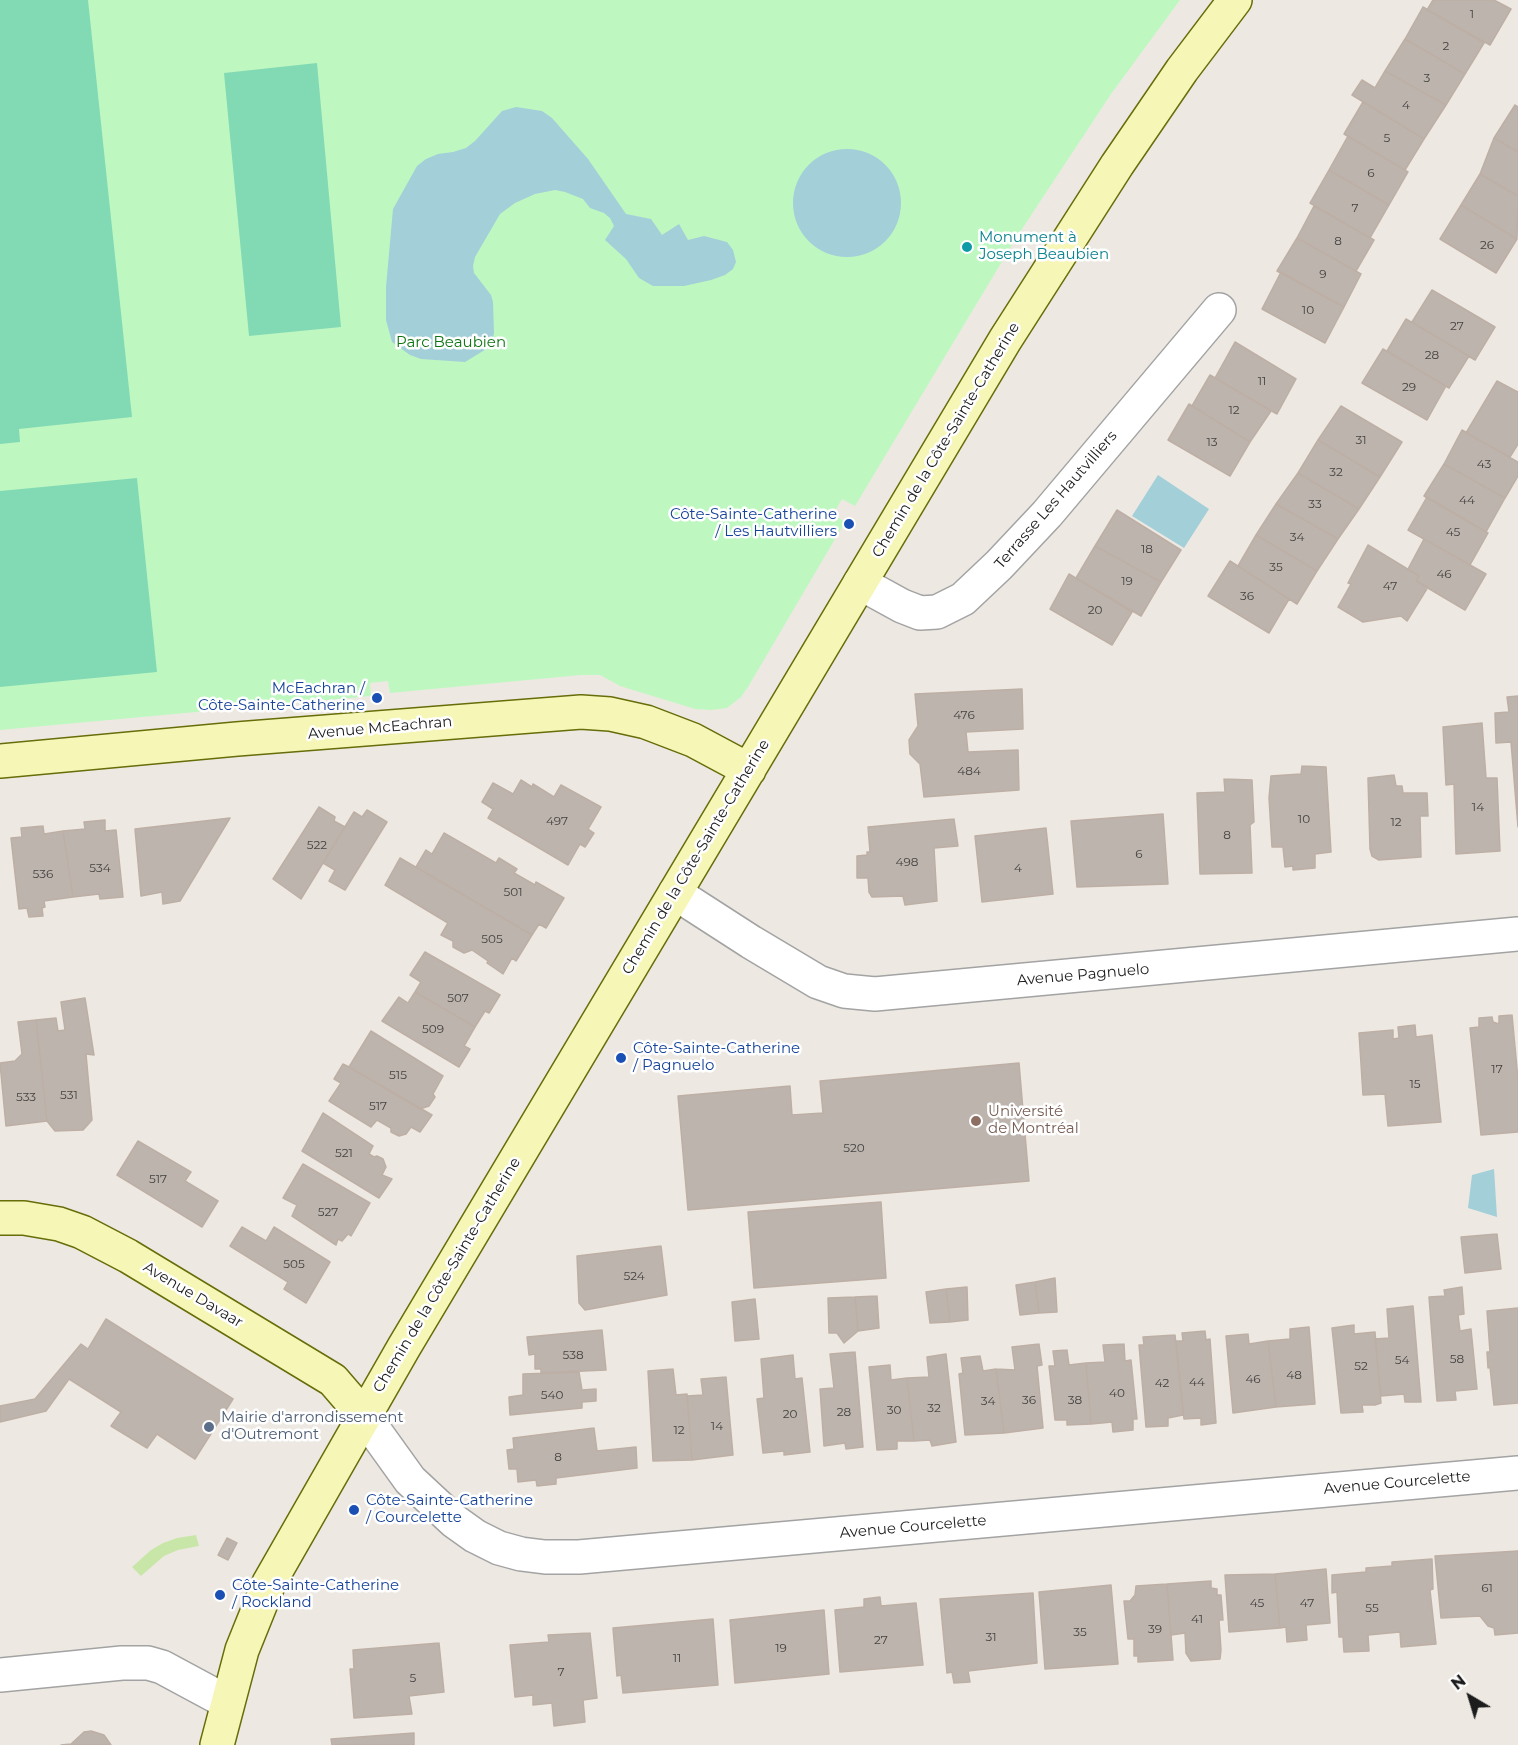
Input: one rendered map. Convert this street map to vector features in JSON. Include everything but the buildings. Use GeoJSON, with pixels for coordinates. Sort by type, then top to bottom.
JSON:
{"type":"FeatureCollection","features":[{"type":"Feature","properties":{"kind":"main road","name":"Chemin de la Côte-Sainte-Catherine"},"geometry":{"type":"LineString","coordinates":[[217,1745],[227,1702],[250,1628],[269,1583],[364,1416],[971,397],[1094,199],[1182,70],[1235,0]]}},
{"type":"Feature","properties":{"kind":"main road","name":"Avenue McEachran"},"geometry":{"type":"LineString","coordinates":[[0,761],[237,739],[581,712],[610,714],[646,722],[693,740],[748,770]]}},
{"type":"Feature","properties":{"kind":"main road","name":"Avenue Davaar"},"geometry":{"type":"LineString","coordinates":[[0,1218],[24,1218],[59,1224],[82,1232],[128,1256],[333,1380],[364,1416]]}},
{"type":"Feature","properties":{"kind":"street","name":"Terrasse Les Hautvilliers"},"geometry":{"type":"LineString","coordinates":[[860,583],[920,613],[937,612],[963,599],[1013,552],[1047,514],[1219,310]]}},
{"type":"Feature","properties":{"kind":"street","name":"Avenue Pagnuelo"},"geometry":{"type":"LineString","coordinates":[[675,893],[818,982],[844,991],[875,994],[1518,934]]}},
{"type":"Feature","properties":{"kind":"street","name":"Avenue Courcelette"},"geometry":{"type":"LineString","coordinates":[[364,1416],[410,1480],[454,1521],[475,1536],[499,1548],[520,1554],[545,1557],[590,1556],[1518,1473]]}},
{"type":"Feature","properties":{"kind":"street"},"geometry":{"type":"LineString","coordinates":[[0,1675],[122,1663],[148,1663],[162,1667],[227,1702]]}},
{"type":"Feature","properties":{"kind":"green space","name":"Parc Beaubien"},"geometry":{"type":"Polygon","coordinates":[[[0,0],[1180,0],[1111,94],[1018,235],[855,506],[842,499],[833,514],[845,522],[748,687],[741,697],[727,708],[695,709],[620,686],[600,675],[581,675],[390,693],[388,681],[370,683],[371,696],[0,730],[0,0]]]}},
{"type":"Feature","properties":{"kind":"green space"},"geometry":{"type":"Polygon","coordinates":[[[0,0],[88,0],[132,417],[19,429],[20,442],[0,444],[0,0]]]}},
{"type":"Feature","properties":{"kind":"green space"},"geometry":{"type":"Polygon","coordinates":[[[317,63],[341,327],[249,336],[224,73],[317,63]]]}},
{"type":"Feature","properties":{"kind":"green space"},"geometry":{"type":"Polygon","coordinates":[[[137,478],[157,672],[0,687],[0,491],[137,478]]]}},
{"type":"Feature","properties":{"kind":"green space"},"geometry":{"type":"Polygon","coordinates":[[[196,1535],[199,1546],[178,1550],[164,1556],[141,1576],[132,1567],[151,1550],[163,1543],[196,1535]]]}},
{"type":"Feature","properties":{"kind":"water"},"geometry":{"type":"Polygon","coordinates":[[[516,107],[542,111],[552,118],[588,159],[626,214],[651,219],[662,235],[679,224],[688,240],[704,236],[727,242],[733,250],[736,262],[733,269],[711,280],[684,286],[653,286],[639,278],[626,259],[605,240],[614,226],[604,213],[590,208],[583,199],[565,192],[555,190],[535,194],[515,203],[500,214],[475,257],[474,273],[491,295],[493,302],[494,333],[488,348],[465,362],[421,359],[410,355],[392,342],[386,320],[386,287],[393,209],[417,166],[438,154],[466,148],[502,111],[516,107]]]}},
{"type":"Feature","properties":{"kind":"water"},"geometry":{"type":"Polygon","coordinates":[[[847,149],[868,153],[885,165],[897,182],[901,203],[897,224],[885,241],[868,253],[847,257],[826,253],[809,241],[797,224],[793,203],[797,182],[809,165],[826,153],[847,149]]]}},
{"type":"Feature","properties":{"kind":"water"},"geometry":{"type":"Polygon","coordinates":[[[1158,475],[1209,509],[1184,548],[1132,516],[1158,475]]]}},
{"type":"Feature","properties":{"kind":"water"},"geometry":{"type":"Polygon","coordinates":[[[1494,1169],[1497,1217],[1468,1208],[1472,1175],[1494,1169]]]}},
{"type":"Feature","properties":{"kind":"place","name":"Monument à Joseph Beaubien"},"geometry":{"type":"Point","coordinates":[967,247]}},
{"type":"Feature","properties":{"kind":"place","name":"Côte-Sainte-Catherine / Les Hautvilliers"},"geometry":{"type":"Point","coordinates":[849,524]}},
{"type":"Feature","properties":{"kind":"place","name":"McEachran / Côte-Sainte-Catherine"},"geometry":{"type":"Point","coordinates":[377,698]}},
{"type":"Feature","properties":{"kind":"place","name":"Côte-Sainte-Catherine / Pagnuelo"},"geometry":{"type":"Point","coordinates":[621,1058]}},
{"type":"Feature","properties":{"kind":"place","name":"Université de Montréal"},"geometry":{"type":"Point","coordinates":[976,1121]}},
{"type":"Feature","properties":{"kind":"place","name":"Mairie d'arrondissement d'Outremont"},"geometry":{"type":"Point","coordinates":[209,1427]}},
{"type":"Feature","properties":{"kind":"place","name":"Côte-Sainte-Catherine / Courcelette"},"geometry":{"type":"Point","coordinates":[354,1510]}},
{"type":"Feature","properties":{"kind":"place","name":"Côte-Sainte-Catherine / Rockland"},"geometry":{"type":"Point","coordinates":[220,1595]}}]}
